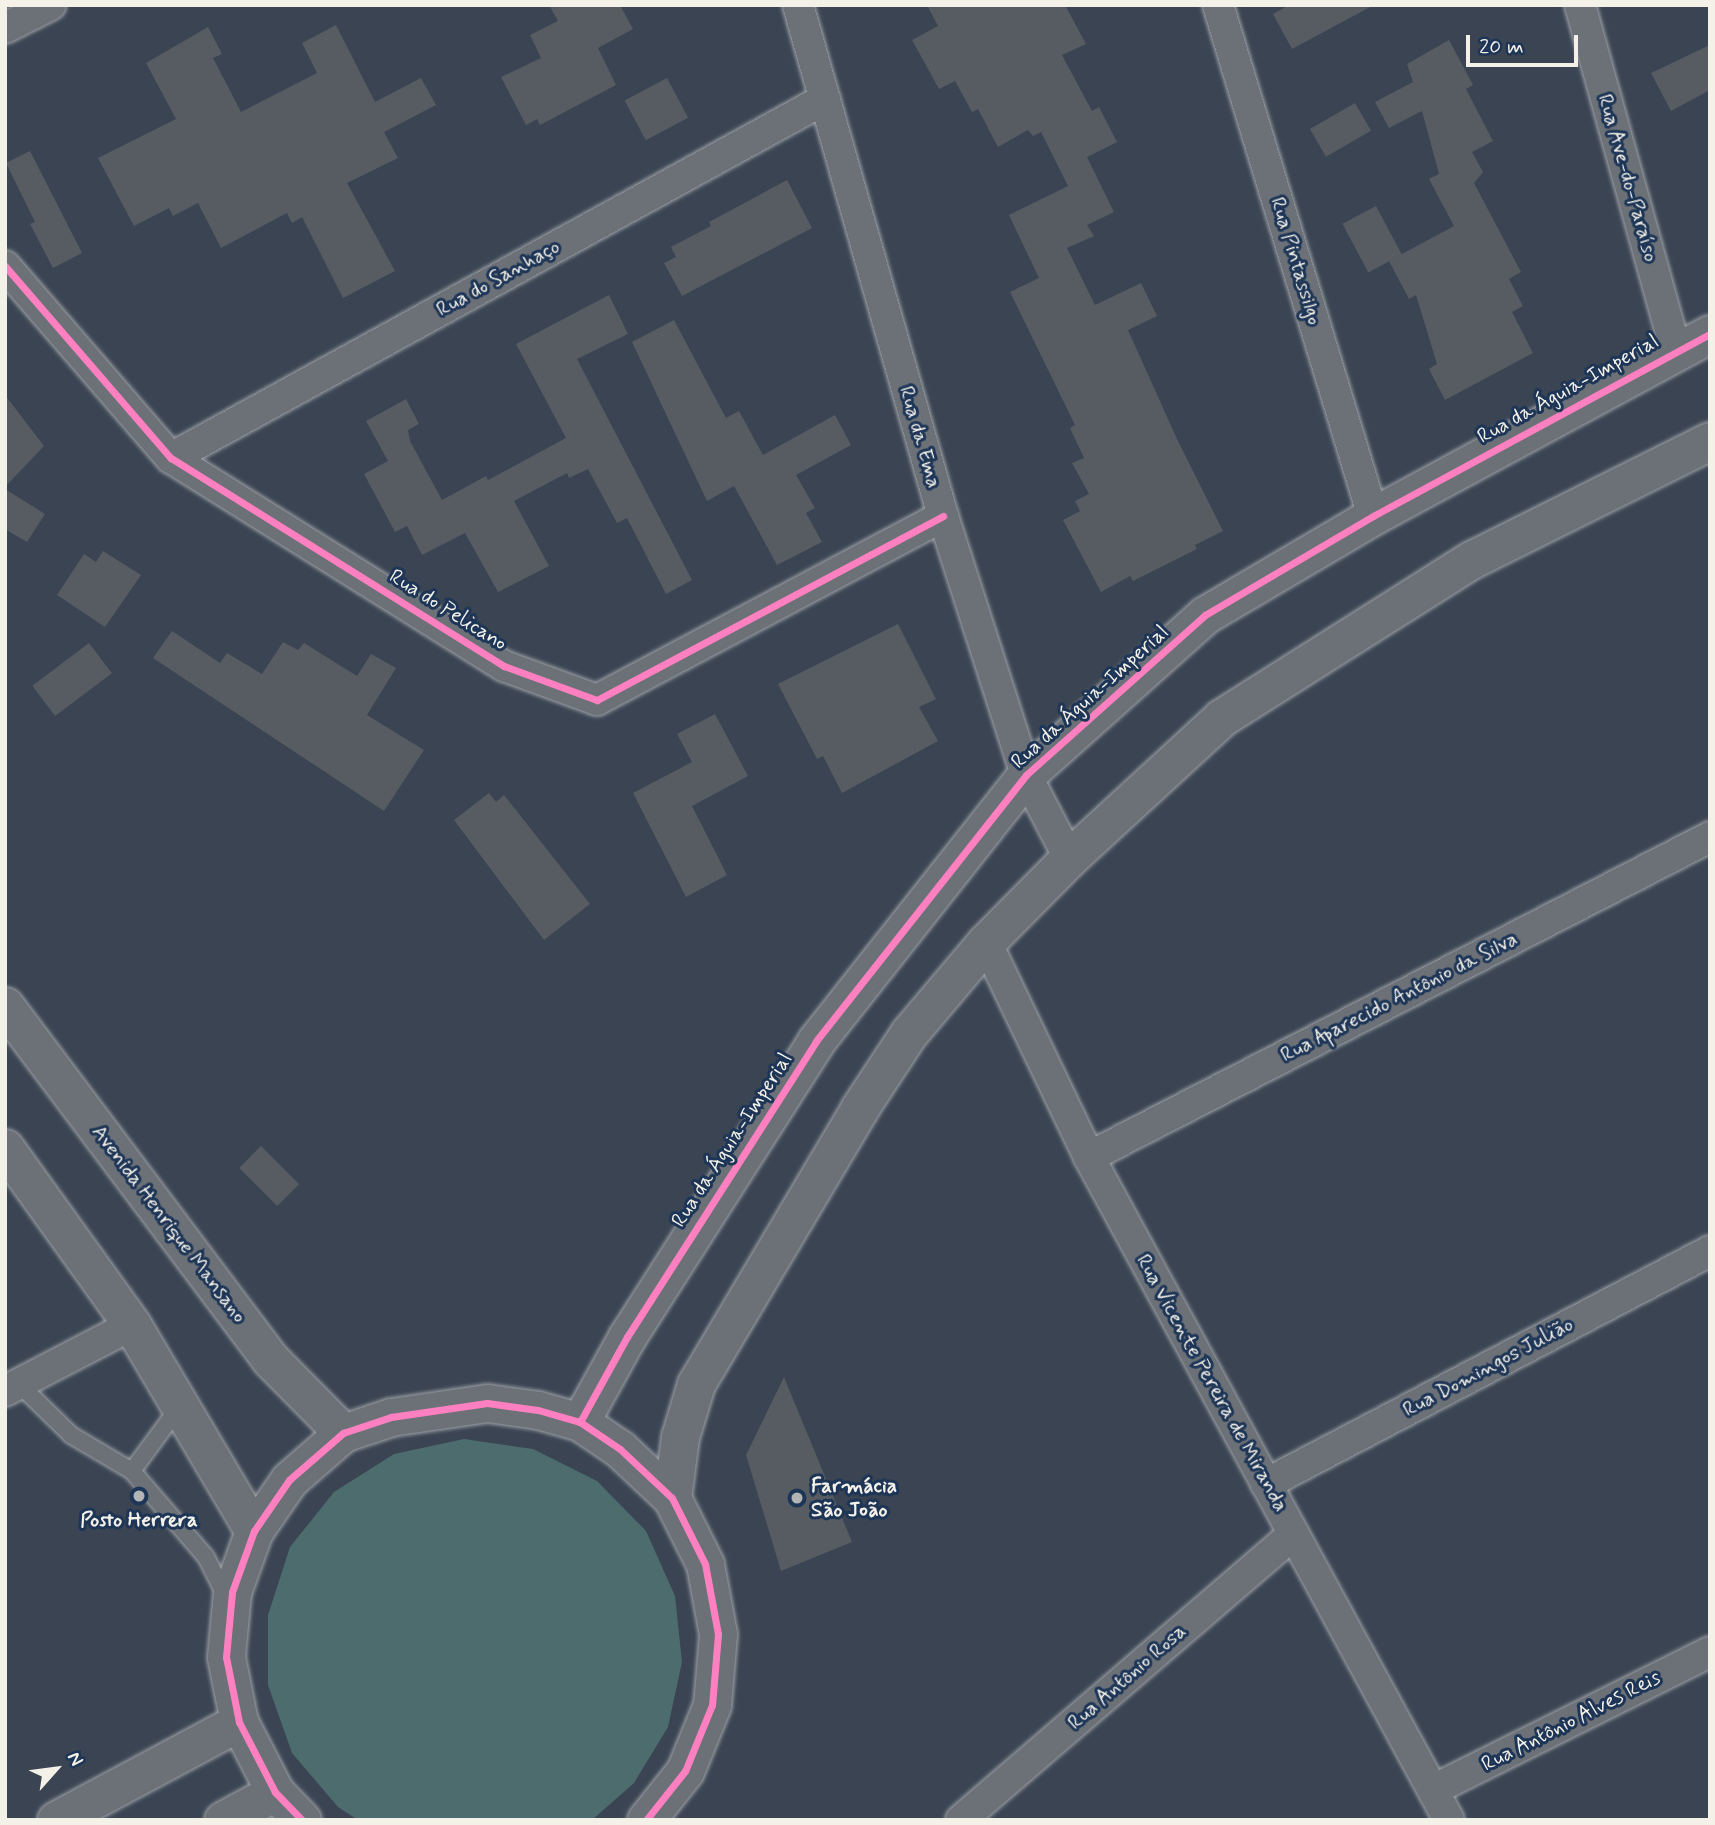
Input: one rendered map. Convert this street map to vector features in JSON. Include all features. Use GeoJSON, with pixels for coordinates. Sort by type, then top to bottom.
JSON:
{"type":"FeatureCollection","features":[{"type":"Feature","properties":{"kind":"street"},"geometry":{"type":"LineString","coordinates":[[5,28],[51,5]]}},
{"type":"Feature","properties":{"kind":"street","name":"Rua da Ema"},"geometry":{"type":"LineString","coordinates":[[798,5],[943,516],[1026,775],[1069,858]]}},
{"type":"Feature","properties":{"kind":"street","name":"Rua Pintassilgo"},"geometry":{"type":"LineString","coordinates":[[1219,5],[1373,516]]}},
{"type":"Feature","properties":{"kind":"street","name":"Rua Ave-do-Paraíso"},"geometry":{"type":"LineString","coordinates":[[1580,5],[1676,350]]}},
{"type":"Feature","properties":{"kind":"street","name":"Rua do Sanhaço"},"geometry":{"type":"LineString","coordinates":[[171,458],[825,99]]}},
{"type":"Feature","properties":{"kind":"street","name":"Rua do Pelicano"},"geometry":{"type":"LineString","coordinates":[[5,266],[171,458],[504,666],[597,701],[943,516]]}},
{"type":"Feature","properties":{"kind":"street","name":"Rua da Águia-Imperial"},"geometry":{"type":"LineString","coordinates":[[580,1422],[627,1337],[816,1041],[1026,775],[1205,615],[1373,516],[1710,334]]}},
{"type":"Feature","properties":{"kind":"street"},"geometry":{"type":"LineString","coordinates":[[672,1498],[680,1437],[696,1384],[866,1098],[909,1033],[986,942],[1069,858],[1221,718],[1471,560],[1710,441]]}},
{"type":"Feature","properties":{"kind":"street","name":"Rua Aparecido Antônio da Silva"},"geometry":{"type":"LineString","coordinates":[[1089,1157],[1710,837]]}},
{"type":"Feature","properties":{"kind":"street","name":"Rua Vicente Pereira de Miranda"},"geometry":{"type":"LineString","coordinates":[[986,942],[1089,1157],[1449,1820]]}},
{"type":"Feature","properties":{"kind":"street","name":"Avenida Henrique Mansano"},"geometry":{"type":"LineString","coordinates":[[5,1006],[271,1360],[343,1433]]}},
{"type":"Feature","properties":{"kind":"street"},"geometry":{"type":"LineString","coordinates":[[5,1149],[132,1325],[254,1531]]}},
{"type":"Feature","properties":{"kind":"street","name":"Rua Domingos Julião"},"geometry":{"type":"LineString","coordinates":[[1266,1484],[1710,1251]]}},
{"type":"Feature","properties":{"kind":"street"},"geometry":{"type":"LineString","coordinates":[[12,1388],[132,1325]]}},
{"type":"Feature","properties":{"kind":"street"},"geometry":{"type":"LineString","coordinates":[[302,1820],[275,1793],[239,1722],[226,1657],[232,1592],[254,1531],[289,1480],[343,1433],[391,1417],[486,1403],[538,1410],[580,1422],[620,1449],[672,1498],[705,1564],[718,1634],[712,1705],[685,1771],[646,1820]]}},
{"type":"Feature","properties":{"kind":"street","name":"Rua Antônio Rosa"},"geometry":{"type":"LineString","coordinates":[[961,1820],[1293,1534]]}},
{"type":"Feature","properties":{"kind":"street","name":"Rua Antônio Alves Reis"},"geometry":{"type":"LineString","coordinates":[[1433,1790],[1710,1652]]}},
{"type":"Feature","properties":{"kind":"street"},"geometry":{"type":"LineString","coordinates":[[56,1820],[239,1722]]}},
{"type":"Feature","properties":{"kind":"street"},"geometry":{"type":"LineString","coordinates":[[223,1820],[275,1793]]}},
{"type":"Feature","properties":{"kind":"lane"},"geometry":{"type":"LineString","coordinates":[[12,1388],[71,1435],[132,1471],[206,1557],[231,1608]]}},
{"type":"Feature","properties":{"kind":"lane"},"geometry":{"type":"LineString","coordinates":[[132,1471],[180,1406]]}},
{"type":"Feature","properties":{"kind":"green space"},"geometry":{"type":"Polygon","coordinates":[[[464,1439],[533,1449],[597,1481],[646,1531],[675,1596],[682,1662],[668,1727],[634,1783],[592,1820],[358,1820],[338,1807],[292,1753],[268,1685],[268,1615],[290,1547],[334,1492],[394,1454],[464,1439]]]}},
{"type":"Feature","properties":{"kind":"building"},"geometry":{"type":"Polygon","coordinates":[[[549,5],[620,5],[633,29],[598,48],[616,85],[540,125],[537,119],[526,125],[501,77],[541,58],[530,35],[558,21],[549,5]]]}},
{"type":"Feature","properties":{"kind":"building"},"geometry":{"type":"Polygon","coordinates":[[[927,5],[1065,5],[1086,44],[1062,55],[1092,111],[1099,107],[1117,142],[1087,157],[1114,212],[1087,225],[1094,236],[1067,248],[1095,305],[1141,283],[1157,316],[1128,330],[1177,439],[1223,531],[1195,545],[1197,549],[1133,581],[1130,576],[1101,592],[1063,520],[1080,511],[1075,501],[1089,494],[1072,463],[1084,458],[1070,428],[1075,425],[1010,292],[1039,278],[1009,215],[1068,186],[1041,132],[1033,136],[1028,130],[998,147],[978,109],[972,112],[955,81],[939,89],[912,40],[938,26],[927,5]]]}},
{"type":"Feature","properties":{"kind":"building"},"geometry":{"type":"Polygon","coordinates":[[[1289,5],[1374,5],[1292,49],[1273,14],[1289,5]]]}},
{"type":"Feature","properties":{"kind":"building"},"geometry":{"type":"Polygon","coordinates":[[[336,25],[375,102],[421,78],[436,105],[384,132],[398,158],[347,183],[395,271],[343,298],[302,217],[292,223],[287,213],[221,248],[198,203],[173,216],[169,208],[134,226],[98,158],[176,119],[146,63],[208,27],[222,54],[213,58],[241,112],[317,73],[302,43],[336,25]]]}},
{"type":"Feature","properties":{"kind":"building"},"geometry":{"type":"Polygon","coordinates":[[[1449,40],[1473,85],[1466,89],[1493,141],[1472,152],[1483,172],[1474,183],[1521,272],[1509,279],[1523,306],[1512,312],[1533,353],[1445,400],[1429,369],[1437,364],[1416,295],[1409,299],[1389,261],[1454,226],[1429,179],[1439,174],[1422,111],[1389,128],[1375,102],[1413,82],[1407,64],[1449,40]]]}},
{"type":"Feature","properties":{"kind":"building"},"geometry":{"type":"Polygon","coordinates":[[[1710,45],[1710,90],[1671,111],[1651,73],[1710,45]]]}},
{"type":"Feature","properties":{"kind":"building"},"geometry":{"type":"Polygon","coordinates":[[[667,78],[688,118],[646,140],[625,101],[667,78]]]}},
{"type":"Feature","properties":{"kind":"building"},"geometry":{"type":"Polygon","coordinates":[[[1355,103],[1371,131],[1326,157],[1310,129],[1355,103]]]}},
{"type":"Feature","properties":{"kind":"building"},"geometry":{"type":"Polygon","coordinates":[[[30,151],[82,253],[53,268],[30,224],[35,222],[6,163],[30,151]]]}},
{"type":"Feature","properties":{"kind":"building"},"geometry":{"type":"Polygon","coordinates":[[[787,180],[812,228],[682,296],[664,263],[676,257],[671,247],[711,226],[709,222],[787,180]]]}},
{"type":"Feature","properties":{"kind":"building"},"geometry":{"type":"Polygon","coordinates":[[[1376,206],[1402,255],[1368,272],[1342,224],[1376,206]]]}},
{"type":"Feature","properties":{"kind":"building"},"geometry":{"type":"Polygon","coordinates":[[[609,295],[628,334],[577,359],[692,580],[666,594],[627,518],[617,523],[588,469],[569,478],[567,473],[514,501],[549,566],[498,592],[465,533],[422,555],[407,526],[395,532],[364,474],[388,461],[366,421],[406,399],[419,424],[408,430],[410,441],[442,500],[486,476],[488,480],[566,438],[516,344],[609,295]]]}},
{"type":"Feature","properties":{"kind":"building"},"geometry":{"type":"Polygon","coordinates":[[[674,320],[726,418],[739,411],[763,455],[835,415],[851,445],[796,475],[815,508],[806,513],[822,542],[777,565],[734,486],[707,501],[632,342],[674,320]]]}},
{"type":"Feature","properties":{"kind":"building"},"geometry":{"type":"Polygon","coordinates":[[[5,395],[44,446],[5,487],[5,395]]]}},
{"type":"Feature","properties":{"kind":"building"},"geometry":{"type":"Polygon","coordinates":[[[5,489],[45,514],[27,542],[5,529],[5,489]]]}},
{"type":"Feature","properties":{"kind":"building"},"geometry":{"type":"Polygon","coordinates":[[[103,551],[141,575],[105,627],[57,595],[84,554],[96,562],[103,551]]]}},
{"type":"Feature","properties":{"kind":"building"},"geometry":{"type":"Polygon","coordinates":[[[898,624],[936,699],[919,707],[938,741],[842,793],[823,756],[817,759],[778,684],[898,624]]]}},
{"type":"Feature","properties":{"kind":"building"},"geometry":{"type":"Polygon","coordinates":[[[172,631],[220,663],[227,653],[262,674],[283,642],[298,650],[304,643],[357,676],[371,654],[396,668],[367,715],[424,750],[384,811],[153,658],[172,631]]]}},
{"type":"Feature","properties":{"kind":"building"},"geometry":{"type":"Polygon","coordinates":[[[89,643],[112,673],[55,716],[32,686],[89,643]]]}},
{"type":"Feature","properties":{"kind":"building"},"geometry":{"type":"Polygon","coordinates":[[[715,714],[748,776],[692,806],[727,875],[686,897],[633,793],[692,762],[677,734],[715,714]]]}},
{"type":"Feature","properties":{"kind":"building"},"geometry":{"type":"Polygon","coordinates":[[[489,793],[496,802],[504,795],[590,904],[544,940],[454,820],[489,793]]]}},
{"type":"Feature","properties":{"kind":"building"},"geometry":{"type":"Polygon","coordinates":[[[261,1146],[299,1184],[277,1206],[239,1168],[261,1146]]]}},
{"type":"Feature","properties":{"kind":"building","name":"Farmácia São João"},"geometry":{"type":"Polygon","coordinates":[[[784,1377],[852,1542],[781,1571],[746,1455],[784,1377]]]}},
{"type":"Feature","properties":{"kind":"cycle path"},"geometry":{"type":"LineString","coordinates":[[5,266],[171,458],[504,666],[597,700],[943,516]]}},
{"type":"Feature","properties":{"kind":"cycle path"},"geometry":{"type":"LineString","coordinates":[[580,1422],[627,1337],[816,1041],[1026,775],[1205,615],[1373,516],[1710,334]]}},
{"type":"Feature","properties":{"kind":"cycle path"},"geometry":{"type":"LineString","coordinates":[[302,1820],[275,1792],[239,1722],[226,1657],[232,1592],[254,1531],[289,1480],[343,1433],[391,1417],[487,1403],[538,1410],[580,1422],[620,1449],[672,1498],[705,1564],[718,1634],[712,1705],[685,1771],[646,1820]]}},
{"type":"Feature","properties":{"kind":"place","name":"Posto Herrera"},"geometry":{"type":"Point","coordinates":[139,1496]}},
{"type":"Feature","properties":{"kind":"place","name":"Farmácia São João"},"geometry":{"type":"Point","coordinates":[797,1498]}}]}
